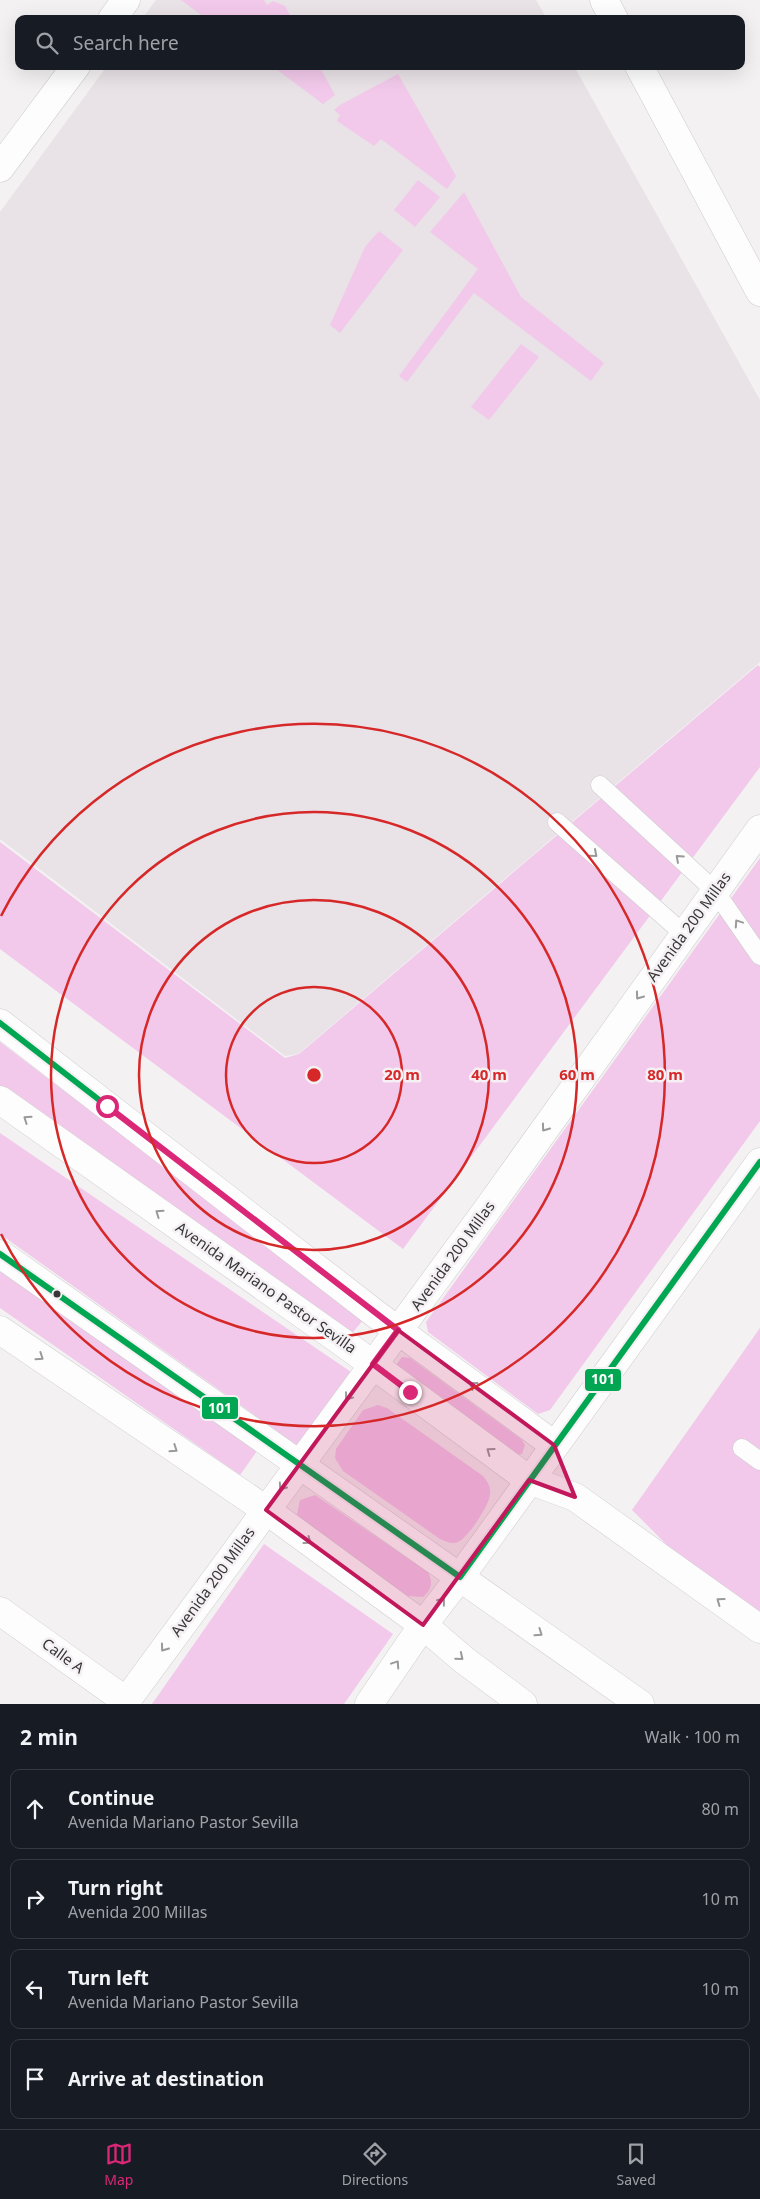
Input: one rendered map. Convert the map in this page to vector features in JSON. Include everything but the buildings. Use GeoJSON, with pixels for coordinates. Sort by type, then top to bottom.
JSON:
{"type":"FeatureCollection","features":[{"type":"Feature","properties":{"kind":"main road"},"geometry":{"type":"LineString","coordinates":[[115,15],[126,0]]}},
{"type":"Feature","properties":{"kind":"main road"},"geometry":{"type":"LineString","coordinates":[[604,0],[612,15]]}},
{"type":"Feature","properties":{"kind":"main road"},"geometry":{"type":"LineString","coordinates":[[0,168],[73,70]]}},
{"type":"Feature","properties":{"kind":"main road"},"geometry":{"type":"LineString","coordinates":[[641,70],[760,292]]}},
{"type":"Feature","properties":{"kind":"main road","name":"Avenida 200 Millas"},"geometry":{"type":"LineString","coordinates":[[125,1702],[266,1510],[298,1463],[398,1330],[760,828]]}},
{"type":"Feature","properties":{"kind":"main road"},"geometry":{"type":"LineString","coordinates":[[0,1023],[398,1330],[554,1445],[574,1497]]}},
{"type":"Feature","properties":{"kind":"main road","name":"Avenida Mariano Pastor Sevilla"},"geometry":{"type":"LineString","coordinates":[[0,1100],[373,1364],[529,1480],[574,1497],[760,1630]]}},
{"type":"Feature","properties":{"kind":"main road"},"geometry":{"type":"LineString","coordinates":[[369,1704],[423,1625],[460,1577],[760,1162]]}},
{"type":"Feature","properties":{"kind":"main road"},"geometry":{"type":"LineString","coordinates":[[0,1254],[640,1704]]}},
{"type":"Feature","properties":{"kind":"main road"},"geometry":{"type":"LineString","coordinates":[[0,1330],[266,1510],[423,1625],[464,1660],[523,1704]]}},
{"type":"Feature","properties":{"kind":"main road","name":"Calle A"},"geometry":{"type":"LineString","coordinates":[[0,1611],[125,1702]]}},
{"type":"Feature","properties":{"kind":"lane"},"geometry":{"type":"LineString","coordinates":[[600,785],[715,891],[760,956]]}},
{"type":"Feature","properties":{"kind":"lane"},"geometry":{"type":"LineString","coordinates":[[557,822],[684,934]]}},
{"type":"Feature","properties":{"kind":"lane"},"geometry":{"type":"LineString","coordinates":[[742,1448],[760,1461]]}},
{"type":"Feature","properties":{"kind":"highlighted area"},"geometry":{"type":"Polygon","coordinates":[[[398,1330],[554,1445],[575,1497],[529,1480],[423,1625],[266,1510],[398,1330]]]}},
{"type":"Feature","properties":{"kind":"shaded area"},"geometry":{"type":"Polygon","coordinates":[[[156,0],[536,0],[545,15],[145,15],[156,0]]]}},
{"type":"Feature","properties":{"kind":"shaded area"},"geometry":{"type":"Polygon","coordinates":[[[181,0],[264,0],[267,5],[273,1],[285,6],[290,15],[202,15],[181,0]]]}},
{"type":"Feature","properties":{"kind":"shaded area"},"geometry":{"type":"Polygon","coordinates":[[[104,70],[576,70],[760,400],[760,662],[298,1054],[285,1056],[0,839],[0,212],[104,70]]]}},
{"type":"Feature","properties":{"kind":"shaded area"},"geometry":{"type":"Polygon","coordinates":[[[277,70],[321,70],[335,95],[323,104],[277,70]]]}},
{"type":"Feature","properties":{"kind":"shaded area"},"geometry":{"type":"Polygon","coordinates":[[[398,74],[456,176],[447,189],[381,139],[374,146],[337,121],[340,115],[334,110],[340,105],[398,74]]]}},
{"type":"Feature","properties":{"kind":"shaded area"},"geometry":{"type":"Polygon","coordinates":[[[418,180],[440,197],[415,227],[394,210],[418,180]]]}},
{"type":"Feature","properties":{"kind":"shaded area"},"geometry":{"type":"Polygon","coordinates":[[[464,192],[521,297],[604,363],[591,381],[474,293],[407,382],[399,376],[478,269],[430,232],[464,192]]]}},
{"type":"Feature","properties":{"kind":"shaded area"},"geometry":{"type":"Polygon","coordinates":[[[379,231],[403,250],[340,333],[330,325],[365,247],[379,231]]]}},
{"type":"Feature","properties":{"kind":"shaded area"},"geometry":{"type":"Polygon","coordinates":[[[521,344],[539,357],[489,420],[471,407],[521,344]]]}},
{"type":"Feature","properties":{"kind":"shaded area"},"geometry":{"type":"Polygon","coordinates":[[[758,665],[760,667],[760,767],[403,1249],[0,949],[0,842],[285,1058],[299,1054],[758,665]]]}},
{"type":"Feature","properties":{"kind":"shaded area"},"geometry":{"type":"Polygon","coordinates":[[[760,858],[760,1121],[550,1410],[538,1414],[428,1332],[426,1322],[760,858]]]}},
{"type":"Feature","properties":{"kind":"shaded area"},"geometry":{"type":"Polygon","coordinates":[[[0,1042],[364,1319],[348,1338],[0,1092],[0,1042]]]}},
{"type":"Feature","properties":{"kind":"shaded area"},"geometry":{"type":"Polygon","coordinates":[[[0,1133],[354,1374],[298,1446],[0,1234],[0,1133]]]}},
{"type":"Feature","properties":{"kind":"shaded area"},"geometry":{"type":"Polygon","coordinates":[[[0,1271],[257,1451],[240,1475],[0,1308],[0,1271]]]}},
{"type":"Feature","properties":{"kind":"shaded area"},"geometry":{"type":"Polygon","coordinates":[[[760,1328],[760,1614],[679,1557],[632,1510],[760,1328]]]}},
{"type":"Feature","properties":{"kind":"shaded area"},"geometry":{"type":"Polygon","coordinates":[[[402,1357],[410,1358],[522,1440],[525,1445],[522,1454],[516,1455],[396,1365],[402,1357]]]}},
{"type":"Feature","properties":{"kind":"shaded area"},"geometry":{"type":"Polygon","coordinates":[[[378,1405],[387,1408],[483,1476],[487,1482],[490,1491],[489,1499],[483,1513],[473,1528],[458,1542],[451,1543],[440,1539],[343,1471],[335,1458],[336,1449],[363,1410],[378,1405]]]}},
{"type":"Feature","properties":{"kind":"shaded area"},"geometry":{"type":"Polygon","coordinates":[[[315,1495],[428,1572],[431,1586],[426,1594],[423,1597],[407,1596],[301,1522],[297,1514],[300,1500],[315,1495]]]}},
{"type":"Feature","properties":{"kind":"shaded area"},"geometry":{"type":"Polygon","coordinates":[[[264,1544],[393,1634],[344,1704],[152,1704],[264,1544]]]}},
{"type":"Feature","properties":{"kind":"transit line","name":"101"},"geometry":{"type":"LineString","coordinates":[[0,1023],[107,1106]]}},
{"type":"Feature","properties":{"kind":"transit line","name":"101"},"geometry":{"type":"LineString","coordinates":[[0,1254],[460,1577],[760,1162]]}},
{"type":"Feature","properties":{"kind":"route"},"geometry":{"type":"LineString","coordinates":[[107,1106],[398,1330],[373,1364],[410,1392]]}}]}
